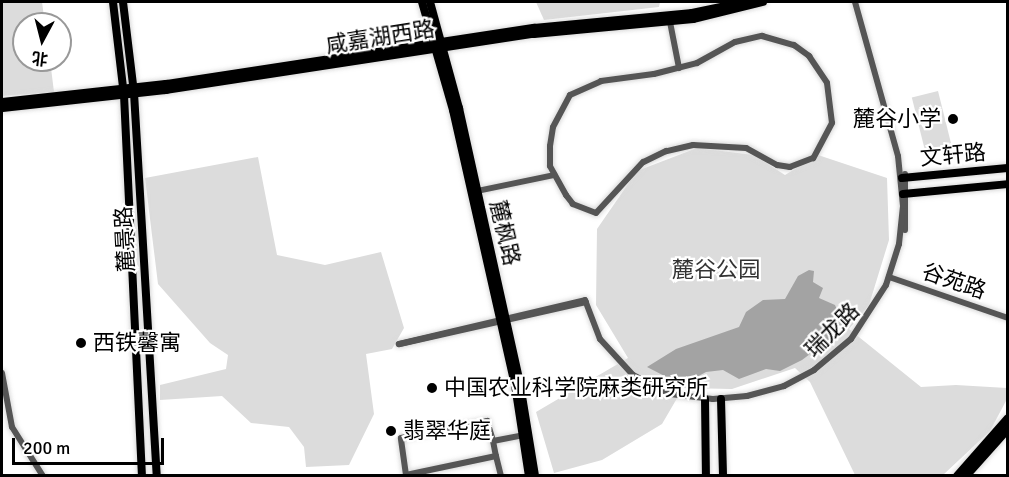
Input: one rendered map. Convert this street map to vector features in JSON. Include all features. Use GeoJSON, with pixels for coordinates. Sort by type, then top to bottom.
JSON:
{"type":"FeatureCollection","features":[{"type":"Feature","properties":{"kind":"main road","name":"麓景路"},"geometry":{"type":"LineString","coordinates":[[113,2],[123,92],[142,476]]}},
{"type":"Feature","properties":{"kind":"main road","name":"麓景路"},"geometry":{"type":"LineString","coordinates":[[123,2],[134,91],[157,476]]}},
{"type":"Feature","properties":{"kind":"main road"},"geometry":{"type":"LineString","coordinates":[[422,2],[438,43],[503,318],[529,476]]}},
{"type":"Feature","properties":{"kind":"main road","name":"麓枫路"},"geometry":{"type":"LineString","coordinates":[[430,2],[438,43],[477,191],[536,476]]}},
{"type":"Feature","properties":{"kind":"main road","name":"咸嘉湖西路"},"geometry":{"type":"LineString","coordinates":[[2,102],[134,91],[438,43],[692,13],[744,2]]}},
{"type":"Feature","properties":{"kind":"main road","name":"咸嘉湖西路"},"geometry":{"type":"LineString","coordinates":[[438,43],[670,22],[763,2]]}},
{"type":"Feature","properties":{"kind":"main road","name":"咸嘉湖西路"},"geometry":{"type":"LineString","coordinates":[[2,108],[123,92]]}},
{"type":"Feature","properties":{"kind":"main road","name":"文轩路"},"geometry":{"type":"LineString","coordinates":[[904,178],[1008,168]]}},
{"type":"Feature","properties":{"kind":"main road","name":"文轩路"},"geometry":{"type":"LineString","coordinates":[[905,194],[1008,184]]}},
{"type":"Feature","properties":{"kind":"main road"},"geometry":{"type":"LineString","coordinates":[[705,400],[706,476]]}},
{"type":"Feature","properties":{"kind":"main road"},"geometry":{"type":"LineString","coordinates":[[721,400],[723,476]]}},
{"type":"Feature","properties":{"kind":"main road"},"geometry":{"type":"LineString","coordinates":[[957,476],[1008,418]]}},
{"type":"Feature","properties":{"kind":"main road"},"geometry":{"type":"LineString","coordinates":[[966,476],[1008,429]]}},
{"type":"Feature","properties":{"kind":"street","name":"瑞龙路"},"geometry":{"type":"LineString","coordinates":[[503,318],[584,301],[600,339],[633,375],[663,392],[705,400],[767,395],[816,372],[864,329],[891,276],[901,232],[905,194],[904,178],[857,2]]}},
{"type":"Feature","properties":{"kind":"street"},"geometry":{"type":"LineString","coordinates":[[670,22],[679,68]]}},
{"type":"Feature","properties":{"kind":"street"},"geometry":{"type":"LineString","coordinates":[[762,36],[794,45],[809,56],[827,83],[832,112],[829,132],[813,158],[790,167],[734,145],[693,145],[666,151],[633,170],[596,213],[573,204],[554,175],[550,146],[553,126],[570,95],[600,81],[679,68],[749,38],[762,36]]}},
{"type":"Feature","properties":{"kind":"street"},"geometry":{"type":"LineString","coordinates":[[477,191],[554,175]]}},
{"type":"Feature","properties":{"kind":"street","name":"谷苑路"},"geometry":{"type":"LineString","coordinates":[[891,276],[1008,316]]}},
{"type":"Feature","properties":{"kind":"street"},"geometry":{"type":"LineString","coordinates":[[503,318],[399,344],[503,318]]}},
{"type":"Feature","properties":{"kind":"street"},"geometry":{"type":"LineString","coordinates":[[2,373],[12,427],[43,476]]}},
{"type":"Feature","properties":{"kind":"street"},"geometry":{"type":"LineString","coordinates":[[496,456],[406,475],[401,438],[487,421],[494,441],[501,476]]}},
{"type":"Feature","properties":{"kind":"street"},"geometry":{"type":"LineString","coordinates":[[494,441],[523,435]]}},
{"type":"Feature","properties":{"kind":"green space"},"geometry":{"type":"Polygon","coordinates":[[[2,2],[42,2],[43,12],[12,12],[12,72],[52,72],[54,92],[2,96],[2,2]]]}},
{"type":"Feature","properties":{"kind":"green space"},"geometry":{"type":"Polygon","coordinates":[[[536,2],[660,2],[659,7],[544,20],[536,2]]]}},
{"type":"Feature","properties":{"kind":"green space"},"geometry":{"type":"Polygon","coordinates":[[[938,91],[952,148],[926,155],[912,98],[938,91]]]}},
{"type":"Feature","properties":{"kind":"green space","name":"麓谷公园"},"geometry":{"type":"Polygon","coordinates":[[[697,148],[754,155],[785,175],[818,155],[887,178],[889,240],[869,305],[849,329],[921,387],[956,385],[1007,388],[1007,399],[990,431],[943,475],[855,475],[810,382],[795,368],[732,389],[683,388],[662,424],[602,460],[554,473],[536,412],[628,358],[596,305],[597,229],[637,171],[697,148]]]}},
{"type":"Feature","properties":{"kind":"green space"},"geometry":{"type":"Polygon","coordinates":[[[258,157],[277,255],[325,265],[381,252],[404,328],[392,349],[366,354],[374,414],[349,465],[306,467],[304,447],[289,427],[251,423],[222,396],[160,400],[160,385],[226,369],[228,355],[210,343],[158,284],[145,178],[258,157]]]}},
{"type":"Feature","properties":{"kind":"shaded area"},"geometry":{"type":"Polygon","coordinates":[[[809,270],[814,271],[813,282],[823,288],[819,298],[835,305],[843,324],[834,336],[802,360],[780,371],[766,369],[739,379],[723,370],[706,372],[682,385],[647,367],[676,349],[739,327],[746,312],[763,300],[785,299],[798,276],[809,270]]]}},
{"type":"Feature","properties":{"kind":"place","name":"麓谷小学"},"geometry":{"type":"Point","coordinates":[953,119]}},
{"type":"Feature","properties":{"kind":"place","name":"西铁馨寓"},"geometry":{"type":"Point","coordinates":[81,343]}},
{"type":"Feature","properties":{"kind":"place","name":"中国农业科学院麻类研究所"},"geometry":{"type":"Point","coordinates":[432,388]}},
{"type":"Feature","properties":{"kind":"place","name":"翡翠华庭"},"geometry":{"type":"Point","coordinates":[391,431]}}]}
